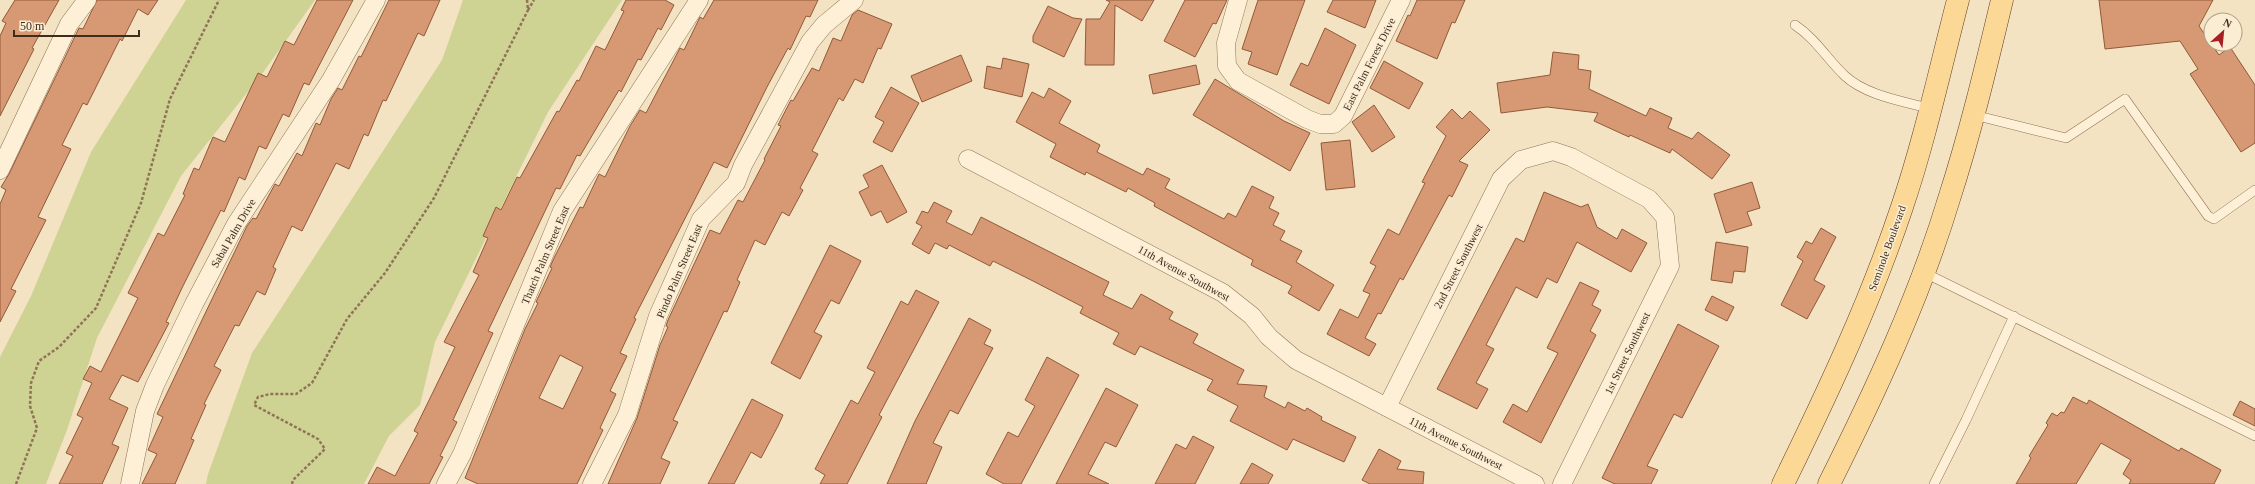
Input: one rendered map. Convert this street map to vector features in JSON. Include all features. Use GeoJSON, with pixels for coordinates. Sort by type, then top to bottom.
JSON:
{"type":"FeatureCollection","features":[{"type":"Feature","properties":{"kind":"main road","name":"Seminole Boulevard"},"geometry":{"type":"LineString","coordinates":[[1783,484],[1829,390],[1869,296],[1903,206],[1931,109],[1958,0]]}},
{"type":"Feature","properties":{"kind":"main road"},"geometry":{"type":"LineString","coordinates":[[1829,484],[1874,393],[1923,272],[1949,200],[1974,115],[2002,0]]}},
{"type":"Feature","properties":{"kind":"street"},"geometry":{"type":"LineString","coordinates":[[0,170],[69,24],[87,0]]}},
{"type":"Feature","properties":{"kind":"street","name":"Sabal Palm Drive"},"geometry":{"type":"LineString","coordinates":[[130,484],[145,411],[155,385],[194,304],[236,224],[330,80],[376,0]]}},
{"type":"Feature","properties":{"kind":"street","name":"Thatch Palm Street East"},"geometry":{"type":"LineString","coordinates":[[446,484],[462,454],[562,211],[699,0]]}},
{"type":"Feature","properties":{"kind":"street","name":"Pindo Palm Street East"},"geometry":{"type":"LineString","coordinates":[[592,484],[627,415],[658,316],[701,219],[736,183],[743,165],[810,42],[824,24],[854,0]]}},
{"type":"Feature","properties":{"kind":"street","name":"East Palm Forest Drive"},"geometry":{"type":"LineString","coordinates":[[1238,0],[1226,43],[1227,66],[1238,81],[1307,120],[1320,124],[1334,124],[1343,116],[1401,0]]}},
{"type":"Feature","properties":{"kind":"street","name":"1st Street Southwest"},"geometry":{"type":"LineString","coordinates":[[1553,151],[1571,157],[1649,199],[1665,217],[1670,266],[1562,484]]}},
{"type":"Feature","properties":{"kind":"street","name":"2nd Street Southwest"},"geometry":{"type":"LineString","coordinates":[[1387,408],[1501,180],[1522,160],[1553,151]]}},
{"type":"Feature","properties":{"kind":"street","name":"11th Avenue Southwest"},"geometry":{"type":"LineString","coordinates":[[968,159],[1223,293],[1252,316],[1283,351],[1311,368],[1535,484]]}},
{"type":"Feature","properties":{"kind":"lane"},"geometry":{"type":"LineString","coordinates":[[1795,26],[1808,34],[1846,77],[1870,91],[1931,109]]}},
{"type":"Feature","properties":{"kind":"lane"},"geometry":{"type":"LineString","coordinates":[[1974,115],[2066,138],[2125,99],[2208,216],[2214,219],[2255,190]]}},
{"type":"Feature","properties":{"kind":"lane"},"geometry":{"type":"LineString","coordinates":[[1923,272],[2255,436]]}},
{"type":"Feature","properties":{"kind":"lane"},"geometry":{"type":"LineString","coordinates":[[1934,484],[1966,420],[2014,316]]}},
{"type":"Feature","properties":{"kind":"path"},"geometry":{"type":"LineString","coordinates":[[16,484],[37,428],[30,406],[31,383],[39,361],[59,347],[96,308],[141,203],[170,99],[219,0]]}},
{"type":"Feature","properties":{"kind":"path"},"geometry":{"type":"LineString","coordinates":[[528,0],[528,10]]}},
{"type":"Feature","properties":{"kind":"path"},"geometry":{"type":"LineString","coordinates":[[292,484],[293,480],[325,449],[318,439],[254,405],[258,397],[270,394],[296,394],[312,383],[347,319],[385,273],[434,198],[534,0]]}},
{"type":"Feature","properties":{"kind":"green space"},"geometry":{"type":"Polygon","coordinates":[[[186,0],[315,0],[262,74],[181,176],[97,338],[67,430],[46,484],[0,484],[0,357],[31,296],[91,152],[186,0]]]}},
{"type":"Feature","properties":{"kind":"green space"},"geometry":{"type":"Polygon","coordinates":[[[463,0],[622,0],[548,112],[435,342],[420,405],[389,436],[364,484],[206,484],[208,474],[252,353],[442,60],[463,0]]]}},
{"type":"Feature","properties":{"kind":"building"},"geometry":{"type":"Polygon","coordinates":[[[15,0],[59,0],[32,48],[34,49],[0,116],[0,36],[6,23],[2,21],[15,0]]]}},
{"type":"Feature","properties":{"kind":"building"},"geometry":{"type":"Polygon","coordinates":[[[97,0],[158,0],[148,15],[138,9],[122,41],[120,39],[87,105],[83,103],[62,145],[71,149],[38,217],[46,220],[11,289],[16,291],[0,322],[0,204],[6,190],[1,187],[9,174],[79,28],[83,29],[97,0]]]}},
{"type":"Feature","properties":{"kind":"building"},"geometry":{"type":"Polygon","coordinates":[[[317,0],[353,0],[309,85],[304,83],[289,117],[283,114],[266,149],[259,146],[245,180],[239,177],[224,212],[221,210],[182,288],[166,322],[169,323],[138,382],[122,375],[109,399],[128,408],[112,444],[119,447],[102,484],[59,484],[73,456],[66,453],[83,418],[77,415],[92,383],[83,379],[90,366],[101,372],[138,298],[128,293],[158,233],[164,236],[185,195],[183,194],[194,168],[199,170],[213,137],[225,142],[258,73],[267,77],[285,41],[294,45],[317,0]]]}},
{"type":"Feature","properties":{"kind":"building"},"geometry":{"type":"Polygon","coordinates":[[[389,0],[440,0],[424,36],[418,33],[386,101],[383,100],[368,136],[364,134],[349,169],[336,163],[302,231],[292,226],[273,267],[276,269],[265,295],[257,291],[239,326],[235,325],[214,366],[221,370],[204,404],[206,405],[191,439],[194,440],[175,484],[142,484],[157,454],[148,450],[163,417],[157,414],[247,226],[253,218],[256,219],[275,184],[279,186],[297,153],[302,156],[316,123],[320,125],[331,99],[338,88],[342,90],[359,56],[361,57],[389,0]]]}},
{"type":"Feature","properties":{"kind":"building"},"geometry":{"type":"Polygon","coordinates":[[[626,0],[665,0],[674,5],[661,30],[658,28],[641,60],[638,59],[621,92],[619,90],[580,156],[577,155],[560,189],[556,188],[488,331],[493,333],[453,420],[457,422],[440,456],[443,457],[429,484],[368,484],[377,467],[395,476],[418,433],[414,431],[455,347],[444,342],[479,275],[473,272],[488,238],[483,236],[496,207],[501,210],[517,177],[520,178],[557,111],[559,112],[577,80],[579,81],[596,46],[605,50],[624,11],[621,10],[626,0]]]}},
{"type":"Feature","properties":{"kind":"building"},"geometry":{"type":"Polygon","coordinates":[[[714,0],[818,0],[810,17],[806,16],[790,50],[788,48],[727,168],[714,162],[634,318],[636,319],[620,353],[627,356],[610,391],[616,394],[600,428],[603,430],[577,484],[478,484],[465,478],[525,329],[538,303],[536,302],[552,268],[550,267],[580,207],[583,208],[599,174],[605,177],[630,126],[640,110],[646,113],[680,48],[684,50],[700,17],[703,19],[714,0]],[[560,355],[539,398],[563,409],[583,367],[560,355]]]}},
{"type":"Feature","properties":{"kind":"building"},"geometry":{"type":"Polygon","coordinates":[[[1106,0],[1154,0],[1142,21],[1115,5],[1114,65],[1085,65],[1086,19],[1100,19],[1110,2],[1106,0]]]}},
{"type":"Feature","properties":{"kind":"building"},"geometry":{"type":"Polygon","coordinates":[[[1185,0],[1227,0],[1216,24],[1213,23],[1195,57],[1164,41],[1185,0]]]}},
{"type":"Feature","properties":{"kind":"building"},"geometry":{"type":"Polygon","coordinates":[[[1258,0],[1305,0],[1277,75],[1248,64],[1252,52],[1242,49],[1258,0]]]}},
{"type":"Feature","properties":{"kind":"building"},"geometry":{"type":"Polygon","coordinates":[[[1333,0],[1376,0],[1365,28],[1327,12],[1333,0]]]}},
{"type":"Feature","properties":{"kind":"building"},"geometry":{"type":"Polygon","coordinates":[[[1417,0],[1465,0],[1455,23],[1452,22],[1437,59],[1396,41],[1417,0]]]}},
{"type":"Feature","properties":{"kind":"building"},"geometry":{"type":"Polygon","coordinates":[[[2099,0],[2213,0],[2207,12],[2203,12],[2203,19],[2199,26],[2203,32],[2203,52],[2217,52],[2219,55],[2223,52],[2233,52],[2255,85],[2255,143],[2241,152],[2190,74],[2198,69],[2180,41],[2105,49],[2099,0]]]}},
{"type":"Feature","properties":{"kind":"building"},"geometry":{"type":"Polygon","coordinates":[[[1048,6],[1073,18],[1082,19],[1064,57],[1033,42],[1033,36],[1048,6]]]}},
{"type":"Feature","properties":{"kind":"building"},"geometry":{"type":"Polygon","coordinates":[[[858,10],[892,24],[881,49],[878,48],[863,83],[855,79],[843,101],[839,98],[812,151],[818,154],[800,188],[803,190],[789,216],[782,212],[765,245],[755,240],[737,280],[740,282],[727,312],[724,311],[673,420],[678,422],[661,458],[670,462],[660,484],[608,484],[637,418],[660,345],[668,327],[666,326],[668,320],[710,230],[720,234],[738,200],[743,202],[781,126],[778,125],[791,100],[793,101],[812,68],[819,71],[833,38],[841,41],[852,15],[858,10]]]}},
{"type":"Feature","properties":{"kind":"building"},"geometry":{"type":"Polygon","coordinates":[[[1325,28],[1356,45],[1329,104],[1290,85],[1301,63],[1308,66],[1325,28]]]}},
{"type":"Feature","properties":{"kind":"building"},"geometry":{"type":"Polygon","coordinates":[[[1553,52],[1579,55],[1578,69],[1591,71],[1589,89],[1646,116],[1650,108],[1672,118],[1668,128],[1692,139],[1698,132],[1730,155],[1712,179],[1672,149],[1670,153],[1594,121],[1598,113],[1547,107],[1501,113],[1497,83],[1550,75],[1553,52]]]}},
{"type":"Feature","properties":{"kind":"building"},"geometry":{"type":"Polygon","coordinates":[[[961,55],[972,81],[922,102],[911,76],[961,55]]]}},
{"type":"Feature","properties":{"kind":"building"},"geometry":{"type":"Polygon","coordinates":[[[1003,58],[1029,64],[1022,97],[984,88],[987,66],[1001,69],[1003,58]]]}},
{"type":"Feature","properties":{"kind":"building"},"geometry":{"type":"Polygon","coordinates":[[[1384,61],[1423,83],[1409,109],[1370,88],[1384,61]]]}},
{"type":"Feature","properties":{"kind":"building"},"geometry":{"type":"Polygon","coordinates":[[[1196,65],[1200,84],[1153,94],[1149,75],[1196,65]]]}},
{"type":"Feature","properties":{"kind":"building"},"geometry":{"type":"Polygon","coordinates":[[[1215,79],[1284,121],[1310,133],[1290,171],[1193,115],[1215,79]]]}},
{"type":"Feature","properties":{"kind":"building"},"geometry":{"type":"Polygon","coordinates":[[[891,87],[919,103],[892,152],[873,142],[884,122],[875,117],[891,87]]]}},
{"type":"Feature","properties":{"kind":"building"},"geometry":{"type":"Polygon","coordinates":[[[1049,88],[1071,101],[1059,123],[1100,145],[1097,152],[1143,175],[1147,168],[1170,179],[1165,188],[1224,219],[1228,213],[1236,217],[1252,186],[1274,197],[1269,208],[1279,213],[1273,225],[1285,231],[1280,240],[1302,251],[1296,262],[1334,285],[1319,311],[1288,293],[1292,286],[1251,265],[1253,260],[1154,206],[1155,203],[1128,188],[1126,192],[1086,172],[1085,175],[1050,157],[1056,144],[1016,122],[1032,92],[1044,98],[1049,88]]]}},
{"type":"Feature","properties":{"kind":"building"},"geometry":{"type":"Polygon","coordinates":[[[1374,105],[1395,137],[1372,152],[1352,122],[1374,105]]]}},
{"type":"Feature","properties":{"kind":"building"},"geometry":{"type":"Polygon","coordinates":[[[1452,109],[1462,119],[1470,111],[1490,130],[1459,161],[1468,165],[1452,197],[1449,195],[1403,280],[1400,278],[1381,314],[1378,313],[1365,338],[1376,344],[1369,356],[1327,334],[1340,309],[1358,318],[1370,294],[1363,291],[1376,266],[1370,263],[1388,229],[1399,235],[1425,183],[1422,182],[1446,136],[1436,127],[1452,109]]]}},
{"type":"Feature","properties":{"kind":"building"},"geometry":{"type":"Polygon","coordinates":[[[1350,140],[1355,187],[1326,190],[1321,143],[1350,140]]]}},
{"type":"Feature","properties":{"kind":"building"},"geometry":{"type":"Polygon","coordinates":[[[882,165],[907,212],[887,223],[881,211],[871,216],[859,192],[869,187],[863,175],[882,165]]]}},
{"type":"Feature","properties":{"kind":"building"},"geometry":{"type":"Polygon","coordinates":[[[1752,182],[1760,208],[1747,212],[1752,225],[1726,233],[1714,194],[1752,182]]]}},
{"type":"Feature","properties":{"kind":"building"},"geometry":{"type":"Polygon","coordinates":[[[1544,192],[1581,207],[1588,204],[1597,227],[1617,239],[1622,229],[1647,243],[1631,272],[1577,242],[1557,283],[1547,278],[1537,298],[1516,287],[1486,345],[1494,349],[1476,383],[1488,389],[1477,409],[1437,389],[1516,238],[1524,242],[1544,192]]]}},
{"type":"Feature","properties":{"kind":"building"},"geometry":{"type":"Polygon","coordinates":[[[934,202],[952,211],[946,222],[972,235],[981,217],[1109,282],[1103,295],[1132,309],[1141,294],[1173,312],[1169,319],[1198,334],[1193,343],[1244,370],[1237,384],[1267,386],[1264,397],[1285,408],[1288,402],[1305,411],[1307,408],[1322,417],[1321,420],[1356,437],[1344,462],[1293,439],[1287,450],[1230,421],[1238,406],[1207,390],[1213,380],[1140,346],[1135,355],[1113,344],[1119,333],[1080,313],[1083,307],[1035,282],[993,261],[990,266],[949,245],[947,249],[935,243],[929,254],[912,244],[922,226],[916,223],[922,211],[928,213],[934,202]]]}},
{"type":"Feature","properties":{"kind":"building"},"geometry":{"type":"Polygon","coordinates":[[[1821,228],[1836,237],[1814,280],[1825,286],[1807,319],[1781,305],[1803,261],[1797,257],[1806,241],[1812,244],[1821,228]]]}},
{"type":"Feature","properties":{"kind":"building"},"geometry":{"type":"Polygon","coordinates":[[[1716,242],[1748,247],[1745,272],[1734,271],[1732,283],[1711,280],[1716,242]]]}},
{"type":"Feature","properties":{"kind":"building"},"geometry":{"type":"Polygon","coordinates":[[[830,245],[861,261],[839,304],[831,300],[814,332],[822,336],[800,379],[771,363],[830,245]]]}},
{"type":"Feature","properties":{"kind":"building"},"geometry":{"type":"Polygon","coordinates":[[[1580,282],[1599,291],[1592,305],[1601,310],[1590,331],[1596,335],[1541,443],[1503,422],[1513,404],[1527,412],[1558,353],[1547,348],[1580,282]]]}},
{"type":"Feature","properties":{"kind":"building"},"geometry":{"type":"Polygon","coordinates":[[[916,290],[939,302],[879,415],[882,417],[847,484],[820,484],[825,475],[815,469],[851,400],[858,404],[875,372],[867,368],[901,301],[908,305],[916,290]]]}},
{"type":"Feature","properties":{"kind":"building"},"geometry":{"type":"Polygon","coordinates":[[[1712,296],[1734,307],[1727,321],[1705,310],[1712,296]]]}},
{"type":"Feature","properties":{"kind":"building"},"geometry":{"type":"Polygon","coordinates":[[[969,318],[991,330],[984,344],[993,348],[958,414],[950,410],[933,443],[942,447],[926,484],[887,484],[915,421],[969,318]]]}},
{"type":"Feature","properties":{"kind":"building"},"geometry":{"type":"Polygon","coordinates":[[[1678,324],[1719,346],[1682,418],[1674,414],[1647,466],[1658,470],[1651,484],[1615,484],[1602,478],[1678,324]]]}},
{"type":"Feature","properties":{"kind":"building"},"geometry":{"type":"Polygon","coordinates":[[[1047,357],[1079,375],[1021,484],[1004,484],[986,474],[1008,432],[1018,437],[1035,406],[1025,400],[1047,357]]]}},
{"type":"Feature","properties":{"kind":"building"},"geometry":{"type":"Polygon","coordinates":[[[1106,388],[1138,405],[1116,447],[1105,442],[1088,474],[1109,484],[1056,484],[1106,388]]]}},
{"type":"Feature","properties":{"kind":"building"},"geometry":{"type":"Polygon","coordinates":[[[2073,397],[2087,404],[2089,400],[2179,451],[2181,448],[2221,470],[2214,484],[2129,484],[2131,480],[2123,474],[2131,460],[2101,443],[2076,484],[2016,484],[2031,458],[2029,456],[2048,425],[2046,423],[2052,413],[2057,416],[2061,412],[2064,413],[2073,397]]]}},
{"type":"Feature","properties":{"kind":"building"},"geometry":{"type":"Polygon","coordinates":[[[752,399],[783,415],[778,426],[761,458],[751,452],[734,484],[708,484],[752,399]]]}},
{"type":"Feature","properties":{"kind":"building"},"geometry":{"type":"Polygon","coordinates":[[[2240,401],[2255,409],[2255,426],[2233,415],[2240,401]]]}},
{"type":"Feature","properties":{"kind":"building"},"geometry":{"type":"Polygon","coordinates":[[[1193,436],[1214,447],[1195,484],[1155,484],[1176,444],[1186,449],[1193,436]]]}},
{"type":"Feature","properties":{"kind":"building"},"geometry":{"type":"Polygon","coordinates":[[[1379,449],[1401,461],[1397,469],[1424,472],[1423,484],[1370,484],[1362,480],[1379,449]]]}},
{"type":"Feature","properties":{"kind":"building"},"geometry":{"type":"Polygon","coordinates":[[[1252,463],[1273,475],[1268,484],[1240,484],[1252,463]]]}}]}
